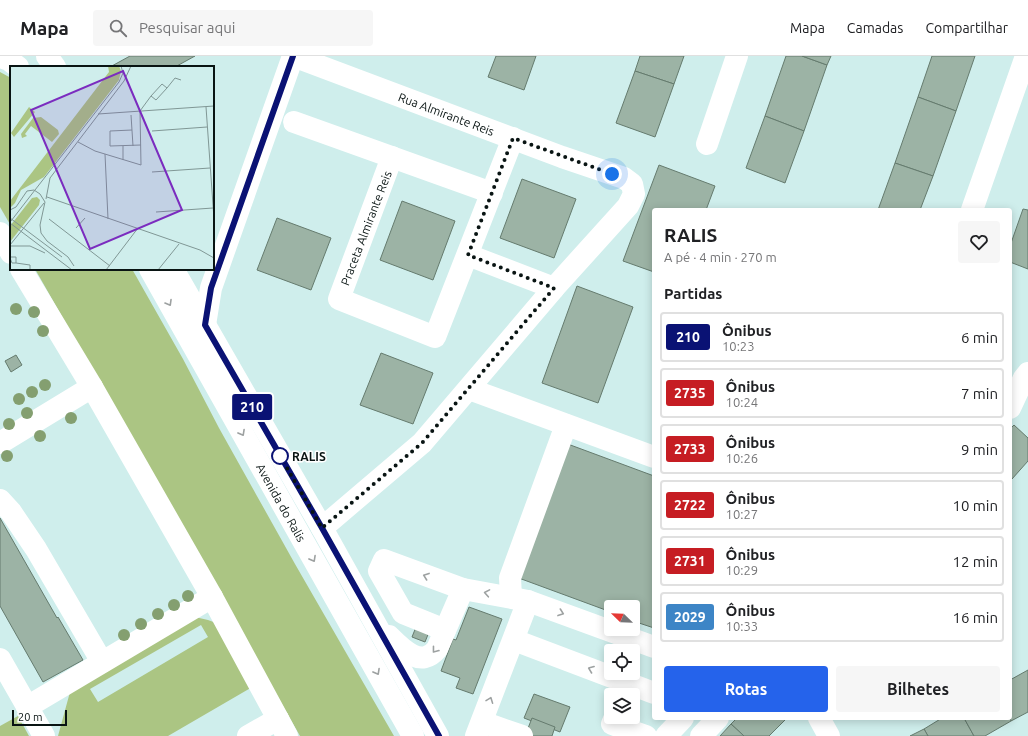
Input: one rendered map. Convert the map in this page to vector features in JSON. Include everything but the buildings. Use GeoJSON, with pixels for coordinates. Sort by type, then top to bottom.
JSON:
{"type":"FeatureCollection","features":[{"type":"Feature","properties":{"kind":"street"},"geometry":{"type":"LineString","coordinates":[[47,56],[54,66]]}},
{"type":"Feature","properties":{"kind":"street"},"geometry":{"type":"LineString","coordinates":[[205,325],[220,248],[293,56]]}},
{"type":"Feature","properties":{"kind":"street","name":"Rua Almirante Reis"},"geometry":{"type":"LineString","coordinates":[[293,56],[624,178],[632,184],[634,194],[628,206],[554,288],[422,443],[322,528]]}},
{"type":"Feature","properties":{"kind":"street"},"geometry":{"type":"LineString","coordinates":[[707,144],[737,56]]}},
{"type":"Feature","properties":{"kind":"street"},"geometry":{"type":"LineString","coordinates":[[973,208],[1026,56]]}},
{"type":"Feature","properties":{"kind":"street"},"geometry":{"type":"LineString","coordinates":[[0,57],[9,60],[17,66]]}},
{"type":"Feature","properties":{"kind":"street","name":"Praceta Almirante Reis"},"geometry":{"type":"LineString","coordinates":[[294,122],[492,193]]}},
{"type":"Feature","properties":{"kind":"street","name":"Praceta Almirante Reis"},"geometry":{"type":"LineString","coordinates":[[392,157],[339,299],[435,337],[513,138]]}},
{"type":"Feature","properties":{"kind":"street"},"geometry":{"type":"LineString","coordinates":[[468,255],[554,288]]}},
{"type":"Feature","properties":{"kind":"street"},"geometry":{"type":"LineString","coordinates":[[21,270],[92,388],[212,597],[283,727],[248,736]]}},
{"type":"Feature","properties":{"kind":"street","name":"Avenida do Ralis"},"geometry":{"type":"LineString","coordinates":[[151,270],[413,736]]}},
{"type":"Feature","properties":{"kind":"street","name":"Avenida do Ralis"},"geometry":{"type":"LineString","coordinates":[[174,270],[322,528],[438,736]]}},
{"type":"Feature","properties":{"kind":"street"},"geometry":{"type":"LineString","coordinates":[[1012,405],[1027,379]]}},
{"type":"Feature","properties":{"kind":"street"},"geometry":{"type":"LineString","coordinates":[[0,443],[92,388]]}},
{"type":"Feature","properties":{"kind":"street"},"geometry":{"type":"LineString","coordinates":[[469,389],[652,456]]}},
{"type":"Feature","properties":{"kind":"street"},"geometry":{"type":"LineString","coordinates":[[522,736],[479,729],[514,640],[519,599],[510,578],[566,425]]}},
{"type":"Feature","properties":{"kind":"street"},"geometry":{"type":"LineString","coordinates":[[0,500],[11,512],[36,549],[102,662]]}},
{"type":"Feature","properties":{"kind":"street"},"geometry":{"type":"LineString","coordinates":[[445,630],[403,613],[379,571],[384,560],[462,589],[519,599],[652,646]]}},
{"type":"Feature","properties":{"kind":"street"},"geometry":{"type":"LineString","coordinates":[[373,619],[402,649],[411,655],[426,657],[433,654],[438,649],[462,589]]}},
{"type":"Feature","properties":{"kind":"street"},"geometry":{"type":"LineString","coordinates":[[27,707],[212,597]]}},
{"type":"Feature","properties":{"kind":"street"},"geometry":{"type":"LineString","coordinates":[[514,640],[624,688]]}},
{"type":"Feature","properties":{"kind":"street"},"geometry":{"type":"LineString","coordinates":[[0,659],[7,687],[27,707],[44,736]]}},
{"type":"Feature","properties":{"kind":"street"},"geometry":{"type":"LineString","coordinates":[[640,691],[652,693]]}},
{"type":"Feature","properties":{"kind":"street"},"geometry":{"type":"LineString","coordinates":[[666,736],[681,720]]}},
{"type":"Feature","properties":{"kind":"street"},"geometry":{"type":"LineString","coordinates":[[701,736],[716,720]]}},
{"type":"Feature","properties":{"kind":"street"},"geometry":{"type":"LineString","coordinates":[[820,720],[829,736]]}},
{"type":"Feature","properties":{"kind":"street"},"geometry":{"type":"LineString","coordinates":[[834,720],[843,736]]}},
{"type":"Feature","properties":{"kind":"street"},"geometry":{"type":"LineString","coordinates":[[612,724],[646,736]]}},
{"type":"Feature","properties":{"kind":"green space"},"geometry":{"type":"Polygon","coordinates":[[[0,72],[10,77],[10,224],[0,207],[0,72]]]}},
{"type":"Feature","properties":{"kind":"green space"},"geometry":{"type":"Polygon","coordinates":[[[36,270],[133,270],[295,564],[394,736],[300,736],[36,270]]]}},
{"type":"Feature","properties":{"kind":"green space"},"geometry":{"type":"Polygon","coordinates":[[[195,617],[219,624],[254,686],[168,736],[58,736],[70,692],[195,617]],[[201,625],[90,689],[98,702],[208,637],[201,625]]]}},
{"type":"Feature","properties":{"kind":"green space"},"geometry":{"type":"Polygon","coordinates":[[[18,716],[29,736],[0,736],[0,726],[18,716]]]}},
{"type":"Feature","properties":{"kind":"bus line","name":"210"},"geometry":{"type":"LineString","coordinates":[[293,56],[211,288],[205,325],[322,528],[439,736]]}},
{"type":"Feature","properties":{"kind":"place","name":"RALIS"},"geometry":{"type":"Point","coordinates":[280,456]}},
{"type":"Feature","properties":{"kind":"route"},"geometry":{"type":"LineString","coordinates":[[280,456],[322,528],[422,443],[554,288],[468,255],[513,138],[612,174]]}}]}
